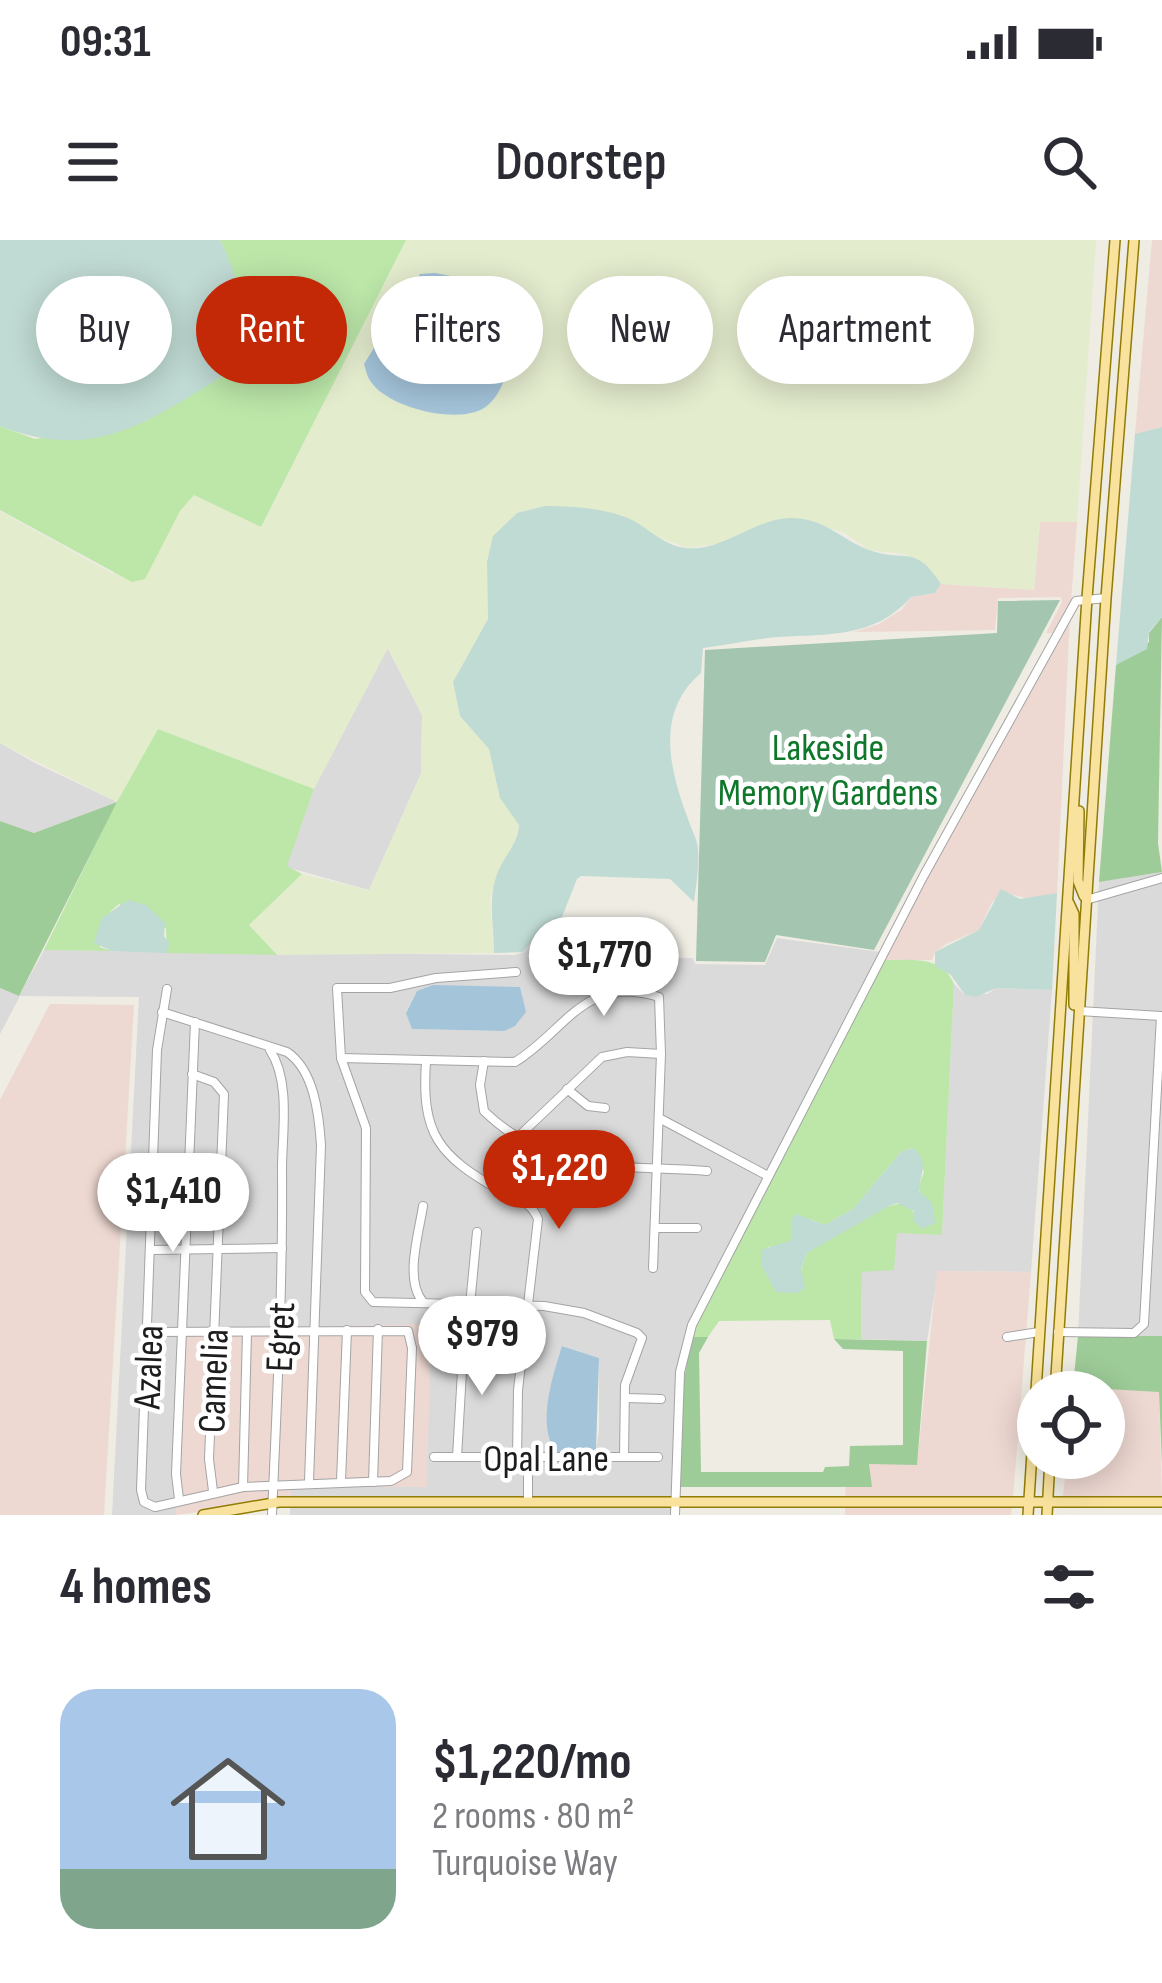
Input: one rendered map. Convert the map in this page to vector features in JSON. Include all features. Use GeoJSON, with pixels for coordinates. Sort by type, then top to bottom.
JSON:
{"type":"FeatureCollection","features":[{"type":"Feature","properties":{"kind":"main road"},"geometry":{"type":"LineString","coordinates":[[1028,1515],[1115,240]]}},
{"type":"Feature","properties":{"kind":"main road"},"geometry":{"type":"LineString","coordinates":[[1056,1371],[1134,240]]}},
{"type":"Feature","properties":{"kind":"main road"},"geometry":{"type":"LineString","coordinates":[[1075,788],[1079,797],[1078,881],[1086,900]]}},
{"type":"Feature","properties":{"kind":"main road"},"geometry":{"type":"LineString","coordinates":[[1068,899],[1074,914],[1072,1045],[1076,1058]]}},
{"type":"Feature","properties":{"kind":"main road"},"geometry":{"type":"LineString","coordinates":[[1040,1331],[1057,1352]]}},
{"type":"Feature","properties":{"kind":"main road"},"geometry":{"type":"LineString","coordinates":[[1047,1515],[1049,1479]]}},
{"type":"Feature","properties":{"kind":"main road"},"geometry":{"type":"LineString","coordinates":[[203,1515],[528,1501],[1162,1502]]}},
{"type":"Feature","properties":{"kind":"street"},"geometry":{"type":"LineString","coordinates":[[675,1515],[678,1399],[688,1336],[1046,650],[1076,601],[1106,598]]}},
{"type":"Feature","properties":{"kind":"street"},"geometry":{"type":"LineString","coordinates":[[1086,900],[1162,878]]}},
{"type":"Feature","properties":{"kind":"street"},"geometry":{"type":"LineString","coordinates":[[516,971],[436,978],[390,988],[337,988],[341,1058],[366,1128],[367,1296],[373,1301],[527,1305],[590,1315],[637,1333],[641,1339],[627,1376],[624,1457]]}},
{"type":"Feature","properties":{"kind":"street","name":"Azalea"},"geometry":{"type":"LineString","coordinates":[[167,989],[162,1012],[141,1490],[146,1505],[179,1499]]}},
{"type":"Feature","properties":{"kind":"street"},"geometry":{"type":"LineString","coordinates":[[341,1058],[519,1060],[579,1006],[601,997],[655,995],[662,1002],[662,1054],[653,1268]]}},
{"type":"Feature","properties":{"kind":"street"},"geometry":{"type":"LineString","coordinates":[[1058,1332],[1114,1334],[1142,1329],[1161,1016],[1079,1011]]}},
{"type":"Feature","properties":{"kind":"street"},"geometry":{"type":"LineString","coordinates":[[162,1012],[286,1052],[298,1060],[317,1111],[321,1145],[309,1481]]}},
{"type":"Feature","properties":{"kind":"street"},"geometry":{"type":"LineString","coordinates":[[148,1332],[181,1332],[214,1332],[378,1329],[405,1330],[411,1336],[408,1469],[399,1479],[385,1482],[273,1483],[179,1499],[176,1474],[181,1332],[184,1250],[195,1022]]}},
{"type":"Feature","properties":{"kind":"street","name":"Egret"},"geometry":{"type":"LineString","coordinates":[[269,1049],[278,1069],[282,1105],[273,1509]]}},
{"type":"Feature","properties":{"kind":"street"},"geometry":{"type":"LineString","coordinates":[[519,1136],[608,1054],[662,1054]]}},
{"type":"Feature","properties":{"kind":"street"},"geometry":{"type":"LineString","coordinates":[[484,1061],[480,1085],[484,1111],[569,1162],[706,1171]]}},
{"type":"Feature","properties":{"kind":"street"},"geometry":{"type":"LineString","coordinates":[[426,1062],[426,1115],[435,1140],[464,1168],[529,1204],[536,1214],[515,1420],[517,1458]]}},
{"type":"Feature","properties":{"kind":"street","name":"Camelia"},"geometry":{"type":"LineString","coordinates":[[192,1074],[214,1082],[224,1094],[209,1459],[212,1491]]}},
{"type":"Feature","properties":{"kind":"street"},"geometry":{"type":"LineString","coordinates":[[567,1089],[588,1106],[605,1108]]}},
{"type":"Feature","properties":{"kind":"street"},"geometry":{"type":"LineString","coordinates":[[659,1118],[768,1176]]}},
{"type":"Feature","properties":{"kind":"street"},"geometry":{"type":"LineString","coordinates":[[422,1206],[415,1280],[416,1294],[424,1303]]}},
{"type":"Feature","properties":{"kind":"street"},"geometry":{"type":"LineString","coordinates":[[656,1228],[698,1228]]}},
{"type":"Feature","properties":{"kind":"street"},"geometry":{"type":"LineString","coordinates":[[470,1305],[477,1232]]}},
{"type":"Feature","properties":{"kind":"street"},"geometry":{"type":"LineString","coordinates":[[152,1250],[282,1248]]}},
{"type":"Feature","properties":{"kind":"street"},"geometry":{"type":"LineString","coordinates":[[373,1483],[378,1329]]}},
{"type":"Feature","properties":{"kind":"street"},"geometry":{"type":"LineString","coordinates":[[340,1481],[346,1330]]}},
{"type":"Feature","properties":{"kind":"street"},"geometry":{"type":"LineString","coordinates":[[243,1486],[247,1331]]}},
{"type":"Feature","properties":{"kind":"street"},"geometry":{"type":"LineString","coordinates":[[1007,1337],[1040,1331]]}},
{"type":"Feature","properties":{"kind":"street"},"geometry":{"type":"LineString","coordinates":[[457,1457],[464,1336]]}},
{"type":"Feature","properties":{"kind":"street"},"geometry":{"type":"LineString","coordinates":[[626,1398],[661,1399]]}},
{"type":"Feature","properties":{"kind":"street","name":"Opal Lane"},"geometry":{"type":"LineString","coordinates":[[434,1457],[658,1457]]}},
{"type":"Feature","properties":{"kind":"street"},"geometry":{"type":"LineString","coordinates":[[528,1458],[528,1501]]}},
{"type":"Feature","properties":{"kind":"shaded area"},"geometry":{"type":"Polygon","coordinates":[[[0,240],[220,240],[235,276],[196,276],[196,384],[209,384],[151,418],[97,438],[36,437],[0,426],[0,240]]]}},
{"type":"Feature","properties":{"kind":"shaded area"},"geometry":{"type":"Polygon","coordinates":[[[1152,240],[1162,240],[1162,427],[1135,434],[1152,240]]]}},
{"type":"Feature","properties":{"kind":"shaded area"},"geometry":{"type":"Polygon","coordinates":[[[371,353],[371,382],[367,373],[364,364],[371,353]]]}},
{"type":"Feature","properties":{"kind":"shaded area"},"geometry":{"type":"Polygon","coordinates":[[[373,384],[502,384],[489,404],[463,414],[427,412],[373,384]]]}},
{"type":"Feature","properties":{"kind":"shaded area"},"geometry":{"type":"Polygon","coordinates":[[[1162,427],[1162,617],[1149,632],[1147,649],[1116,665],[1135,434],[1162,427]]]}},
{"type":"Feature","properties":{"kind":"shaded area"},"geometry":{"type":"Polygon","coordinates":[[[545,506],[618,515],[685,548],[713,545],[779,519],[805,519],[869,550],[916,559],[941,584],[935,593],[911,597],[867,627],[703,648],[701,673],[675,710],[671,730],[674,773],[697,843],[694,902],[670,879],[581,876],[558,927],[546,927],[523,952],[494,953],[494,886],[519,825],[500,798],[489,749],[460,716],[453,682],[488,619],[487,562],[493,536],[517,513],[545,506]]]}},
{"type":"Feature","properties":{"kind":"shaded area"},"geometry":{"type":"Polygon","coordinates":[[[1040,522],[1077,522],[1071,602],[1052,633],[1046,633],[1061,597],[998,598],[995,630],[854,632],[879,624],[911,597],[935,593],[941,584],[1034,590],[1040,522]]]}},
{"type":"Feature","properties":{"kind":"shaded area"},"geometry":{"type":"Polygon","coordinates":[[[1070,615],[1057,893],[1031,899],[1005,893],[992,902],[979,930],[946,944],[932,960],[883,960],[1070,615]]]}},
{"type":"Feature","properties":{"kind":"shaded area"},"geometry":{"type":"Polygon","coordinates":[[[387,647],[422,715],[421,774],[369,890],[286,867],[314,789],[387,647]]]}},
{"type":"Feature","properties":{"kind":"shaded area"},"geometry":{"type":"Polygon","coordinates":[[[0,743],[117,802],[34,833],[0,821],[0,743]]]}},
{"type":"Feature","properties":{"kind":"shaded area"},"geometry":{"type":"Polygon","coordinates":[[[1162,872],[1162,1336],[1078,1336],[1099,882],[1162,872]]]}},
{"type":"Feature","properties":{"kind":"shaded area"},"geometry":{"type":"Polygon","coordinates":[[[1001,889],[1020,899],[1057,893],[1052,990],[996,988],[976,997],[965,995],[951,975],[935,966],[935,952],[979,930],[1001,889]]]}},
{"type":"Feature","properties":{"kind":"shaded area"},"geometry":{"type":"Polygon","coordinates":[[[128,900],[146,905],[165,923],[167,953],[112,951],[94,943],[102,918],[128,900]]]}},
{"type":"Feature","properties":{"kind":"shaded area"},"geometry":{"type":"Polygon","coordinates":[[[546,927],[558,927],[565,936],[568,956],[693,958],[695,964],[765,965],[777,938],[880,952],[689,1323],[677,1372],[673,1497],[290,1499],[291,1487],[183,1331],[176,1515],[112,1515],[139,997],[20,996],[0,1034],[0,988],[19,996],[44,950],[524,952],[546,927]],[[417,991],[406,1012],[412,1029],[504,1031],[417,991]],[[563,1346],[550,1395],[550,1444],[556,1452],[588,1455],[596,1449],[599,1430],[599,1358],[563,1346]]]}},
{"type":"Feature","properties":{"kind":"shaded area"},"geometry":{"type":"Polygon","coordinates":[[[954,984],[965,995],[987,994],[996,988],[1052,990],[1031,1272],[938,1271],[927,1341],[861,1339],[862,1272],[896,1233],[942,1234],[954,984]]]}},
{"type":"Feature","properties":{"kind":"shaded area"},"geometry":{"type":"Polygon","coordinates":[[[433,985],[520,987],[526,1012],[504,1031],[412,1029],[406,1013],[417,991],[433,985]]]}},
{"type":"Feature","properties":{"kind":"shaded area"},"geometry":{"type":"Polygon","coordinates":[[[50,1004],[134,1005],[104,1515],[0,1515],[0,1100],[50,1004]]]}},
{"type":"Feature","properties":{"kind":"shaded area"},"geometry":{"type":"Polygon","coordinates":[[[913,1148],[923,1163],[919,1191],[932,1203],[935,1223],[922,1229],[913,1220],[914,1211],[897,1203],[889,1206],[807,1253],[801,1269],[805,1288],[798,1293],[776,1292],[761,1265],[761,1250],[792,1240],[796,1214],[825,1225],[853,1209],[901,1152],[913,1148]]]}},
{"type":"Feature","properties":{"kind":"shaded area"},"geometry":{"type":"Polygon","coordinates":[[[937,1271],[1031,1272],[1023,1371],[1017,1371],[1013,1497],[845,1498],[846,1487],[871,1487],[869,1464],[917,1464],[937,1271]]]}},
{"type":"Feature","properties":{"kind":"shaded area"},"geometry":{"type":"Polygon","coordinates":[[[431,1324],[427,1487],[291,1487],[290,1499],[176,1515],[183,1330],[431,1324]]]}},
{"type":"Feature","properties":{"kind":"shaded area"},"geometry":{"type":"Polygon","coordinates":[[[562,1346],[599,1358],[596,1449],[588,1455],[556,1452],[550,1441],[548,1400],[562,1346]]]}},
{"type":"Feature","properties":{"kind":"shaded area"},"geometry":{"type":"Polygon","coordinates":[[[1125,1389],[1159,1391],[1162,1498],[1063,1497],[1065,1479],[1125,1479],[1125,1389]]]}},
{"type":"Feature","properties":{"kind":"shaded area"},"geometry":{"type":"Polygon","coordinates":[[[673,1504],[672,1515],[290,1515],[290,1506],[673,1504]]]}},
{"type":"Feature","properties":{"kind":"shaded area"},"geometry":{"type":"Polygon","coordinates":[[[845,1505],[1012,1505],[1011,1515],[845,1515],[845,1505]]]}},
{"type":"Feature","properties":{"kind":"green space"},"geometry":{"type":"Polygon","coordinates":[[[220,240],[406,240],[388,276],[371,276],[371,309],[347,357],[347,276],[232,276],[220,240]]]}},
{"type":"Feature","properties":{"kind":"green space"},"geometry":{"type":"Polygon","coordinates":[[[406,240],[1096,240],[1077,522],[1040,522],[1034,590],[941,584],[905,554],[869,550],[843,532],[790,518],[724,543],[688,548],[652,535],[624,516],[569,506],[518,513],[487,571],[488,619],[453,682],[460,716],[489,749],[496,783],[519,825],[490,900],[494,953],[277,955],[249,925],[302,874],[369,890],[421,773],[422,715],[388,648],[314,789],[158,729],[117,802],[0,743],[0,511],[113,574],[194,494],[261,527],[333,384],[347,384],[347,357],[371,309],[371,353],[364,364],[371,384],[386,393],[389,384],[543,384],[543,276],[388,276],[406,240]]]}},
{"type":"Feature","properties":{"kind":"green space"},"geometry":{"type":"Polygon","coordinates":[[[210,384],[333,384],[261,527],[194,495],[180,511],[145,579],[132,582],[0,510],[0,426],[35,439],[146,421],[210,384]]]}},
{"type":"Feature","properties":{"kind":"green space","name":"Lakeside Memory Gardens"},"geometry":{"type":"Polygon","coordinates":[[[1060,600],[874,950],[776,935],[765,962],[696,961],[705,650],[997,633],[998,601],[1060,600]]]}},
{"type":"Feature","properties":{"kind":"green space"},"geometry":{"type":"Polygon","coordinates":[[[1162,617],[1158,843],[1162,872],[1099,882],[1116,665],[1149,642],[1149,633],[1162,617]]]}},
{"type":"Feature","properties":{"kind":"green space"},"geometry":{"type":"Polygon","coordinates":[[[158,729],[314,789],[287,866],[302,874],[249,925],[277,955],[167,953],[166,928],[119,904],[105,918],[100,933],[100,947],[112,951],[44,950],[158,729]]]}},
{"type":"Feature","properties":{"kind":"green space"},"geometry":{"type":"Polygon","coordinates":[[[117,802],[19,996],[0,988],[0,821],[34,833],[117,802]]]}},
{"type":"Feature","properties":{"kind":"green space"},"geometry":{"type":"Polygon","coordinates":[[[883,960],[924,961],[942,968],[954,984],[942,1235],[897,1233],[894,1270],[862,1272],[861,1339],[834,1339],[830,1320],[719,1321],[708,1337],[691,1337],[883,960]],[[913,1148],[901,1152],[853,1209],[825,1225],[810,1219],[792,1229],[792,1240],[783,1246],[767,1247],[801,1270],[807,1253],[883,1209],[906,1205],[918,1226],[923,1197],[918,1188],[924,1172],[913,1148]]]}},
{"type":"Feature","properties":{"kind":"green space"},"geometry":{"type":"Polygon","coordinates":[[[1078,1336],[1162,1336],[1162,1465],[1159,1392],[1125,1390],[1125,1371],[1075,1371],[1078,1336]]]}},
{"type":"Feature","properties":{"kind":"green space"},"geometry":{"type":"Polygon","coordinates":[[[691,1337],[708,1337],[699,1353],[701,1472],[823,1472],[825,1467],[849,1466],[850,1446],[903,1445],[903,1351],[843,1349],[834,1339],[927,1341],[917,1465],[869,1464],[872,1487],[680,1487],[681,1399],[691,1337]]]}}]}
